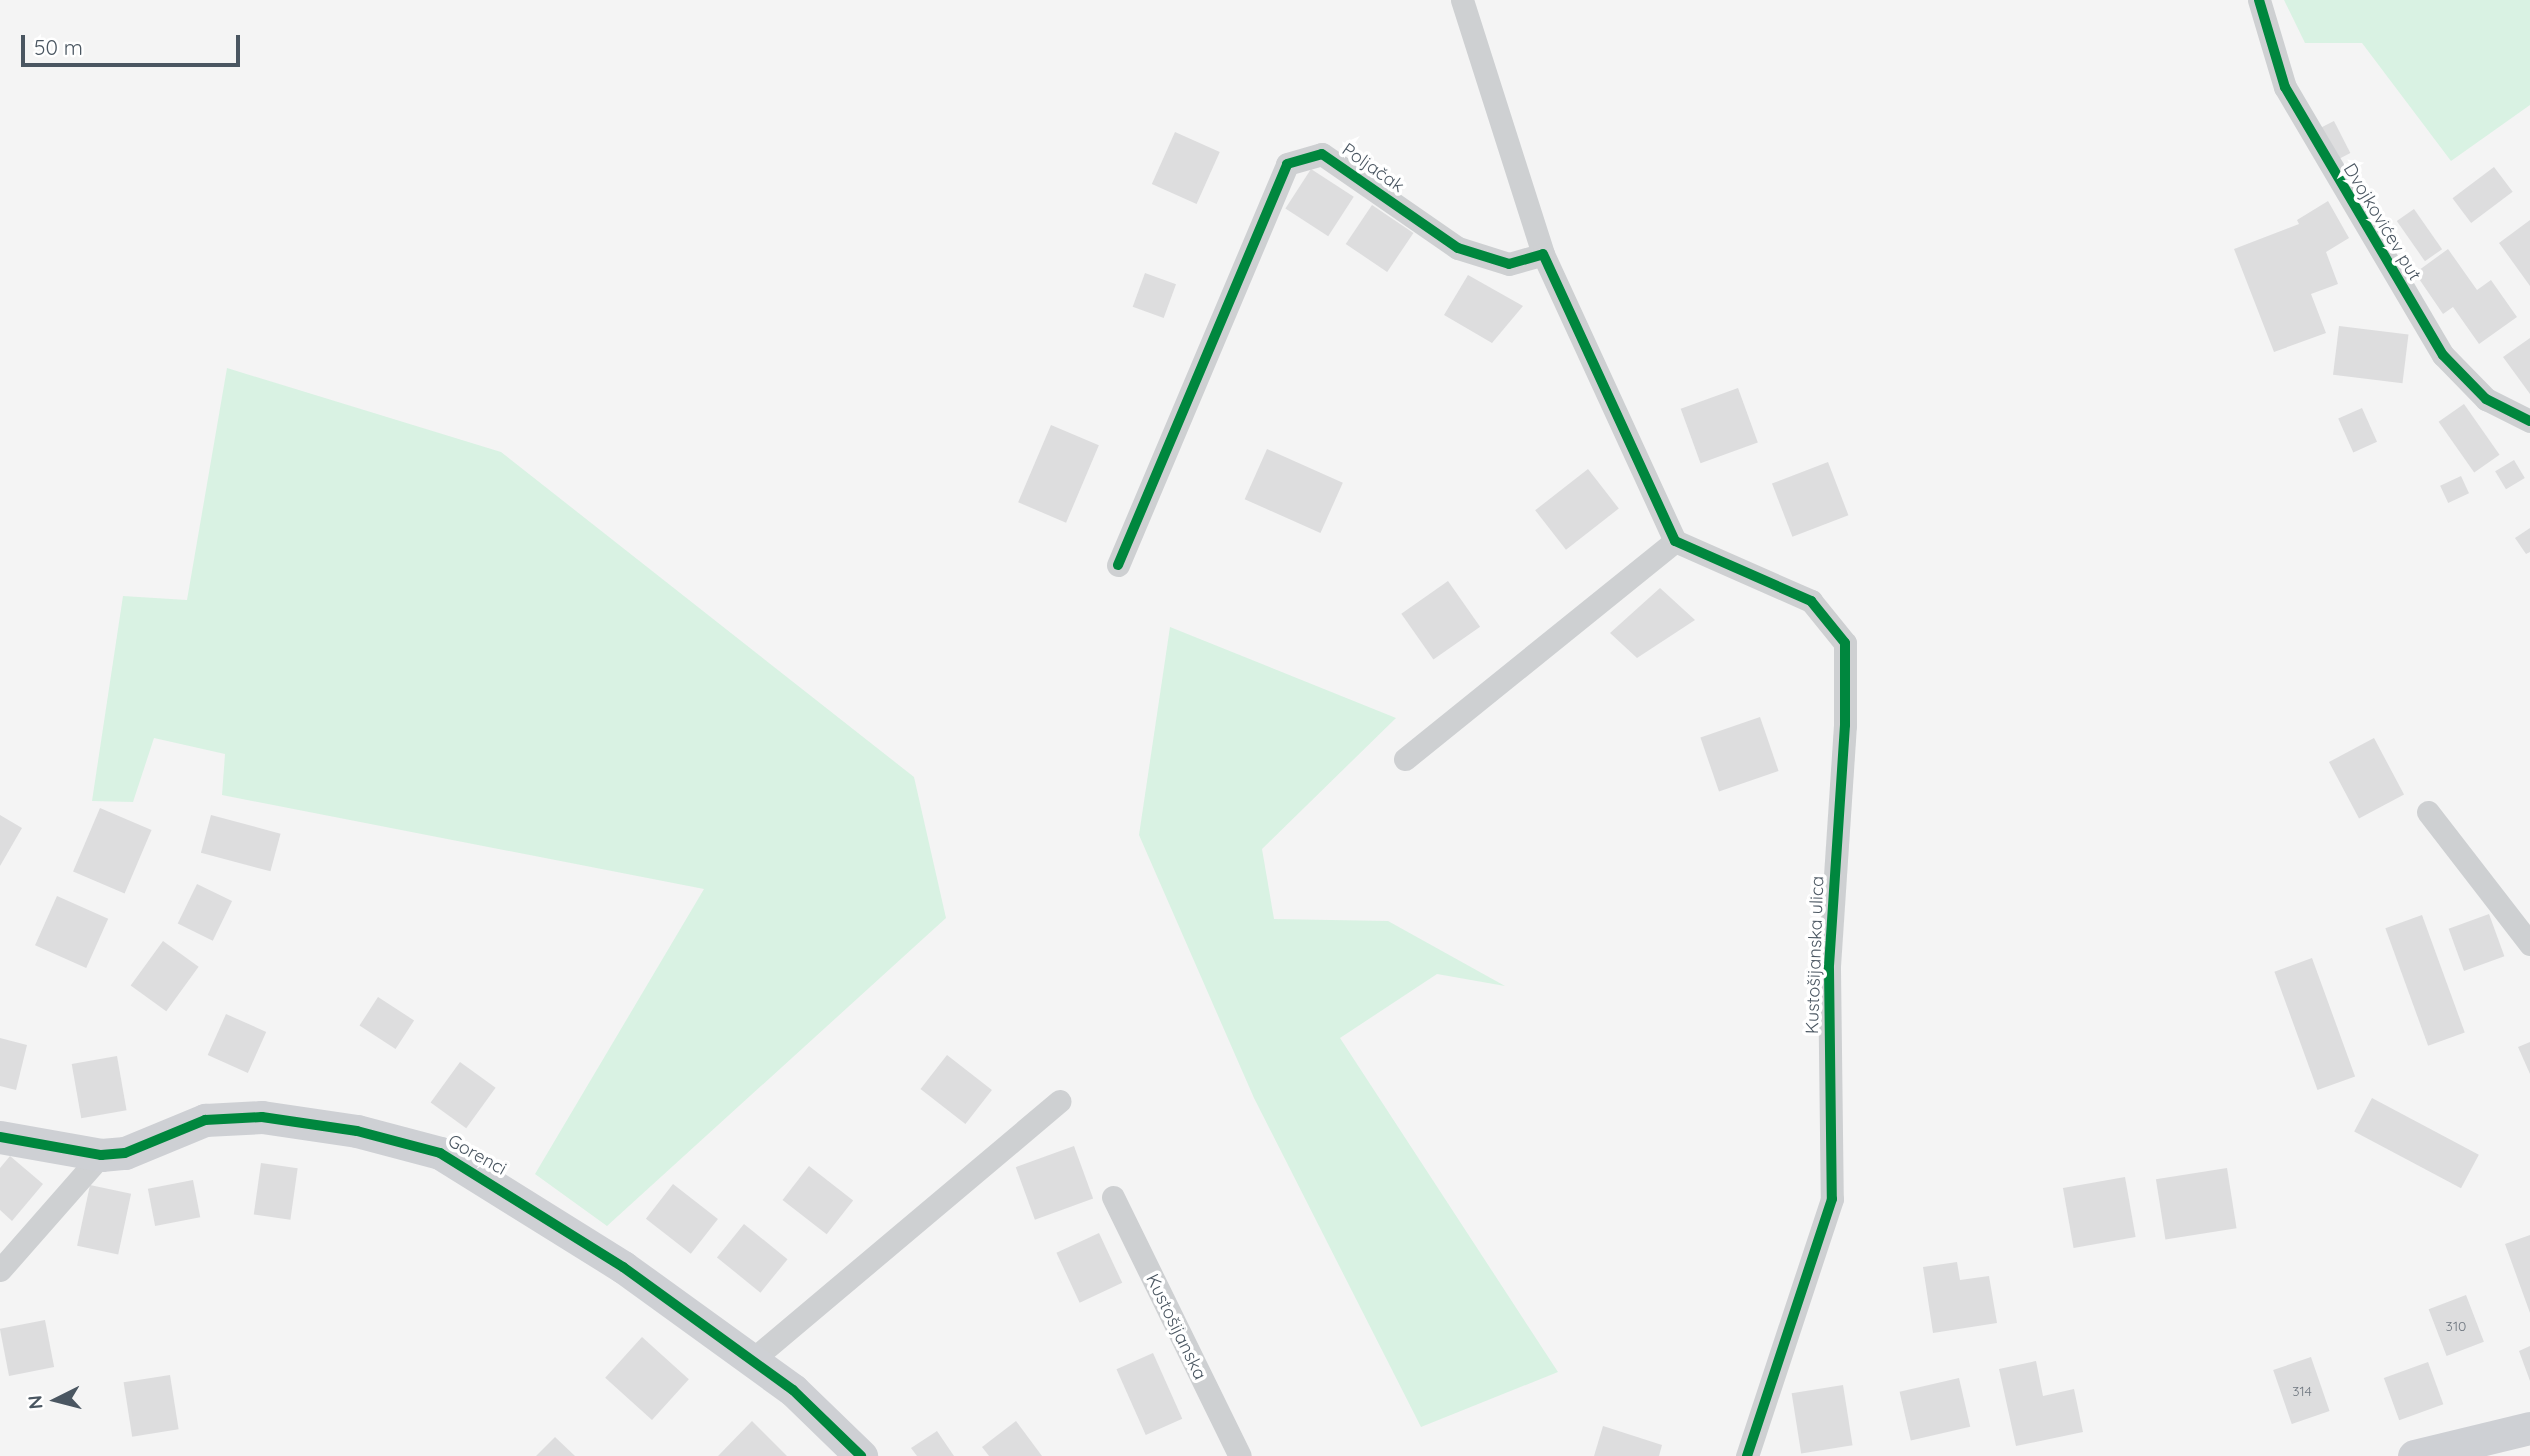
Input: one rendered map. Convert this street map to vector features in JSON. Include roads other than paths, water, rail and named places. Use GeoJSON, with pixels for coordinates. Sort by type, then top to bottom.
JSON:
{"type":"FeatureCollection","features":[{"type":"Feature","properties":{"kind":"street"},"geometry":{"type":"LineString","coordinates":[[1405,759],[1675,541],[1543,254],[1462,0]]}},
{"type":"Feature","properties":{"kind":"street","name":"Dvojkovićev put"},"geometry":{"type":"LineString","coordinates":[[2259,0],[2285,87],[2443,355],[2486,399],[2530,421]]}},
{"type":"Feature","properties":{"kind":"street","name":"Poljačak"},"geometry":{"type":"LineString","coordinates":[[1118,565],[1287,164],[1322,154],[1458,248],[1509,264],[1543,254]]}},
{"type":"Feature","properties":{"kind":"street","name":"Kustošijanska ulica"},"geometry":{"type":"LineString","coordinates":[[1675,541],[1811,601],[1845,643],[1845,725],[1829,969],[1832,1199],[1747,1456]]}},
{"type":"Feature","properties":{"kind":"street"},"geometry":{"type":"LineString","coordinates":[[2428,812],[2530,944]]}},
{"type":"Feature","properties":{"kind":"street"},"geometry":{"type":"LineString","coordinates":[[752,1360],[1060,1101]]}},
{"type":"Feature","properties":{"kind":"street","name":"Gorenci"},"geometry":{"type":"LineString","coordinates":[[0,1137],[101,1155],[125,1153],[205,1120],[230,1117],[357,1131],[429,1149],[551,1219],[752,1360],[793,1390],[861,1456]]}},
{"type":"Feature","properties":{"kind":"street"},"geometry":{"type":"LineString","coordinates":[[0,1270],[101,1155]]}},
{"type":"Feature","properties":{"kind":"street","name":"Kustošijanska"},"geometry":{"type":"LineString","coordinates":[[1113,1198],[1240,1456]]}},
{"type":"Feature","properties":{"kind":"street"},"geometry":{"type":"LineString","coordinates":[[2414,1456],[2530,1427]]}}]}
